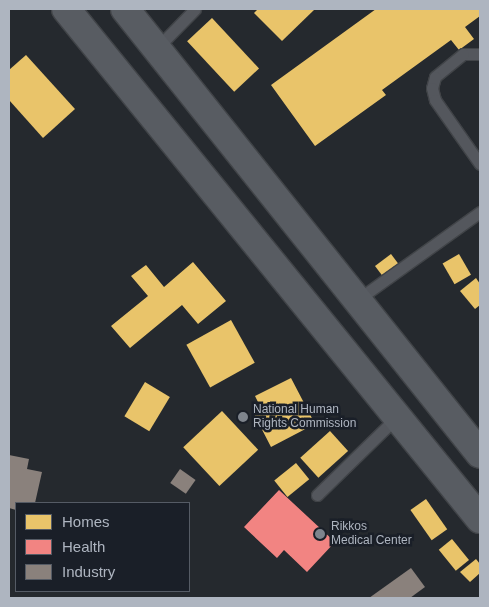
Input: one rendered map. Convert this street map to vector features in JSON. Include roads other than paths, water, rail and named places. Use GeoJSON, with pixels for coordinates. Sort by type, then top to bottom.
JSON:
{"type":"FeatureCollection","features":[{"type":"Feature","properties":{"kind":"main road"},"geometry":{"type":"LineString","coordinates":[[66,9],[480,518]]}},
{"type":"Feature","properties":{"kind":"main road"},"geometry":{"type":"LineString","coordinates":[[125,9],[480,454]]}},
{"type":"Feature","properties":{"kind":"lane"},"geometry":{"type":"LineString","coordinates":[[157,48],[195,9]]}},
{"type":"Feature","properties":{"kind":"lane"},"geometry":{"type":"LineString","coordinates":[[480,54],[463,54],[435,77],[432,88],[435,100],[480,164]]}},
{"type":"Feature","properties":{"kind":"lane"},"geometry":{"type":"LineString","coordinates":[[357,300],[480,212]]}},
{"type":"Feature","properties":{"kind":"lane"},"geometry":{"type":"LineString","coordinates":[[317,495],[397,417]]}},
{"type":"Feature","properties":{"kind":"place","name":"National Human Rights Commission"},"geometry":{"type":"Point","coordinates":[243,417]}},
{"type":"Feature","properties":{"kind":"place","name":"Rikkos Medical Center"},"geometry":{"type":"Point","coordinates":[320,534]}}]}
